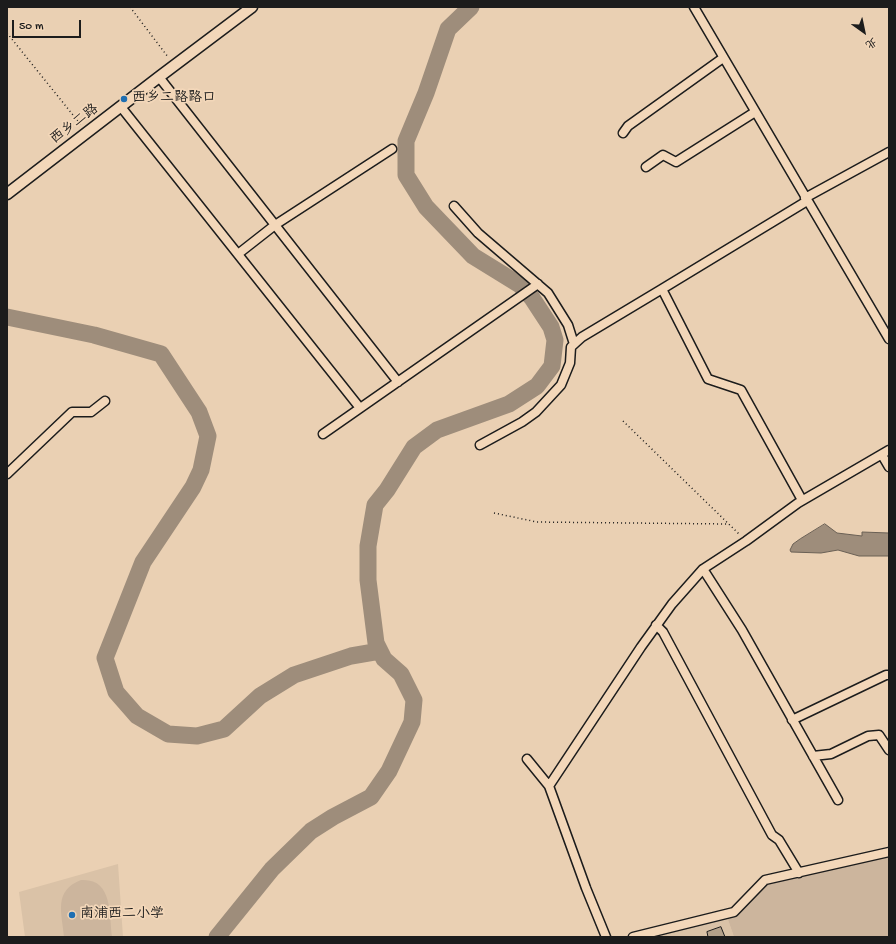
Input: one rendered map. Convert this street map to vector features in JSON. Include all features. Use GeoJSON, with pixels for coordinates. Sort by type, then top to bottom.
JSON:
{"type":"FeatureCollection","features":[{"type":"Feature","properties":{"kind":"street","name":"西乡二路"},"geometry":{"type":"LineString","coordinates":[[7,194],[174,65],[252,7]]}},
{"type":"Feature","properties":{"kind":"street"},"geometry":{"type":"LineString","coordinates":[[694,7],[889,339]]}},
{"type":"Feature","properties":{"kind":"street"},"geometry":{"type":"LineString","coordinates":[[623,133],[628,126],[723,58]]}},
{"type":"Feature","properties":{"kind":"street"},"geometry":{"type":"LineString","coordinates":[[159,77],[398,382]]}},
{"type":"Feature","properties":{"kind":"street"},"geometry":{"type":"LineString","coordinates":[[121,107],[360,408]]}},
{"type":"Feature","properties":{"kind":"street"},"geometry":{"type":"LineString","coordinates":[[646,167],[663,155],[676,162],[755,112]]}},
{"type":"Feature","properties":{"kind":"street"},"geometry":{"type":"LineString","coordinates":[[238,254],[275,225],[392,149]]}},
{"type":"Feature","properties":{"kind":"street"},"geometry":{"type":"LineString","coordinates":[[480,445],[522,422],[536,412],[561,384],[570,363],[571,347],[582,337],[806,200],[889,152]]}},
{"type":"Feature","properties":{"kind":"street"},"geometry":{"type":"LineString","coordinates":[[454,206],[478,233],[548,294],[568,325],[574,344]]}},
{"type":"Feature","properties":{"kind":"street"},"geometry":{"type":"LineString","coordinates":[[323,434],[538,284]]}},
{"type":"Feature","properties":{"kind":"street"},"geometry":{"type":"LineString","coordinates":[[662,289],[708,379],[741,390],[802,500]]}},
{"type":"Feature","properties":{"kind":"street"},"geometry":{"type":"LineString","coordinates":[[7,474],[72,412],[91,412],[105,401]]}},
{"type":"Feature","properties":{"kind":"street"},"geometry":{"type":"LineString","coordinates":[[549,786],[656,625],[672,604],[703,569],[746,541],[802,500],[885,453],[889,467]]}},
{"type":"Feature","properties":{"kind":"street"},"geometry":{"type":"LineString","coordinates":[[703,569],[742,630],[838,800]]}},
{"type":"Feature","properties":{"kind":"street"},"geometry":{"type":"LineString","coordinates":[[656,625],[663,632],[772,835],[779,840],[799,873]]}},
{"type":"Feature","properties":{"kind":"street"},"geometry":{"type":"LineString","coordinates":[[792,720],[886,675],[889,675]]}},
{"type":"Feature","properties":{"kind":"street"},"geometry":{"type":"LineString","coordinates":[[813,756],[831,754],[868,736],[879,735],[889,750]]}},
{"type":"Feature","properties":{"kind":"street"},"geometry":{"type":"LineString","coordinates":[[527,759],[549,786],[586,888],[606,937]]}},
{"type":"Feature","properties":{"kind":"street"},"geometry":{"type":"LineString","coordinates":[[633,937],[734,912],[765,880],[889,852]]}},
{"type":"Feature","properties":{"kind":"path"},"geometry":{"type":"LineString","coordinates":[[130,7],[174,65]]}},
{"type":"Feature","properties":{"kind":"path"},"geometry":{"type":"LineString","coordinates":[[7,33],[87,133]]}},
{"type":"Feature","properties":{"kind":"path"},"geometry":{"type":"LineString","coordinates":[[623,421],[746,541]]}},
{"type":"Feature","properties":{"kind":"path"},"geometry":{"type":"LineString","coordinates":[[494,513],[537,522],[728,524]]}},
{"type":"Feature","properties":{"kind":"shaded area"},"geometry":{"type":"Polygon","coordinates":[[[825,524],[837,533],[862,536],[862,532],[889,533],[889,556],[859,556],[838,550],[821,553],[791,552],[790,550],[793,544],[825,524]]]}},
{"type":"Feature","properties":{"kind":"shaded area"},"geometry":{"type":"Polygon","coordinates":[[[889,852],[889,937],[734,937],[726,914],[765,880],[889,852]]]}},
{"type":"Feature","properties":{"kind":"shaded area","name":"南浦西二小学"},"geometry":{"type":"Polygon","coordinates":[[[118,864],[123,937],[25,937],[19,892],[118,864]]]}},
{"type":"Feature","properties":{"kind":"shaded area"},"geometry":{"type":"Polygon","coordinates":[[[81,880],[91,881],[99,885],[104,891],[109,908],[112,937],[64,937],[61,911],[63,897],[66,890],[81,880]]]}},
{"type":"Feature","properties":{"kind":"shaded area"},"geometry":{"type":"Polygon","coordinates":[[[726,914],[734,937],[633,937],[726,914]]]}},
{"type":"Feature","properties":{"kind":"building"},"geometry":{"type":"Polygon","coordinates":[[[721,927],[725,937],[708,937],[707,932],[721,927]]]}},
{"type":"Feature","properties":{"kind":"waterway"},"geometry":{"type":"LineString","coordinates":[[217,937],[272,869],[311,831],[333,817],[371,797],[389,771],[412,722],[414,700],[401,674],[384,659],[376,643],[368,580],[368,546],[375,505],[387,490],[414,447],[437,430],[509,404],[537,386],[552,366],[555,340],[551,327],[532,298],[520,285],[473,256],[426,207],[406,175],[406,141],[426,93],[448,29],[471,7]]}},
{"type":"Feature","properties":{"kind":"waterway"},"geometry":{"type":"LineString","coordinates":[[7,317],[94,335],[161,354],[199,412],[208,436],[201,470],[193,487],[143,562],[105,658],[116,692],[137,716],[168,734],[197,736],[224,729],[260,696],[294,675],[351,656],[380,651]]}},
{"type":"Feature","properties":{"kind":"place","name":"西乡二路路口"},"geometry":{"type":"Point","coordinates":[124,99]}},
{"type":"Feature","properties":{"kind":"place","name":"南浦西二小学"},"geometry":{"type":"Point","coordinates":[72,915]}}]}
